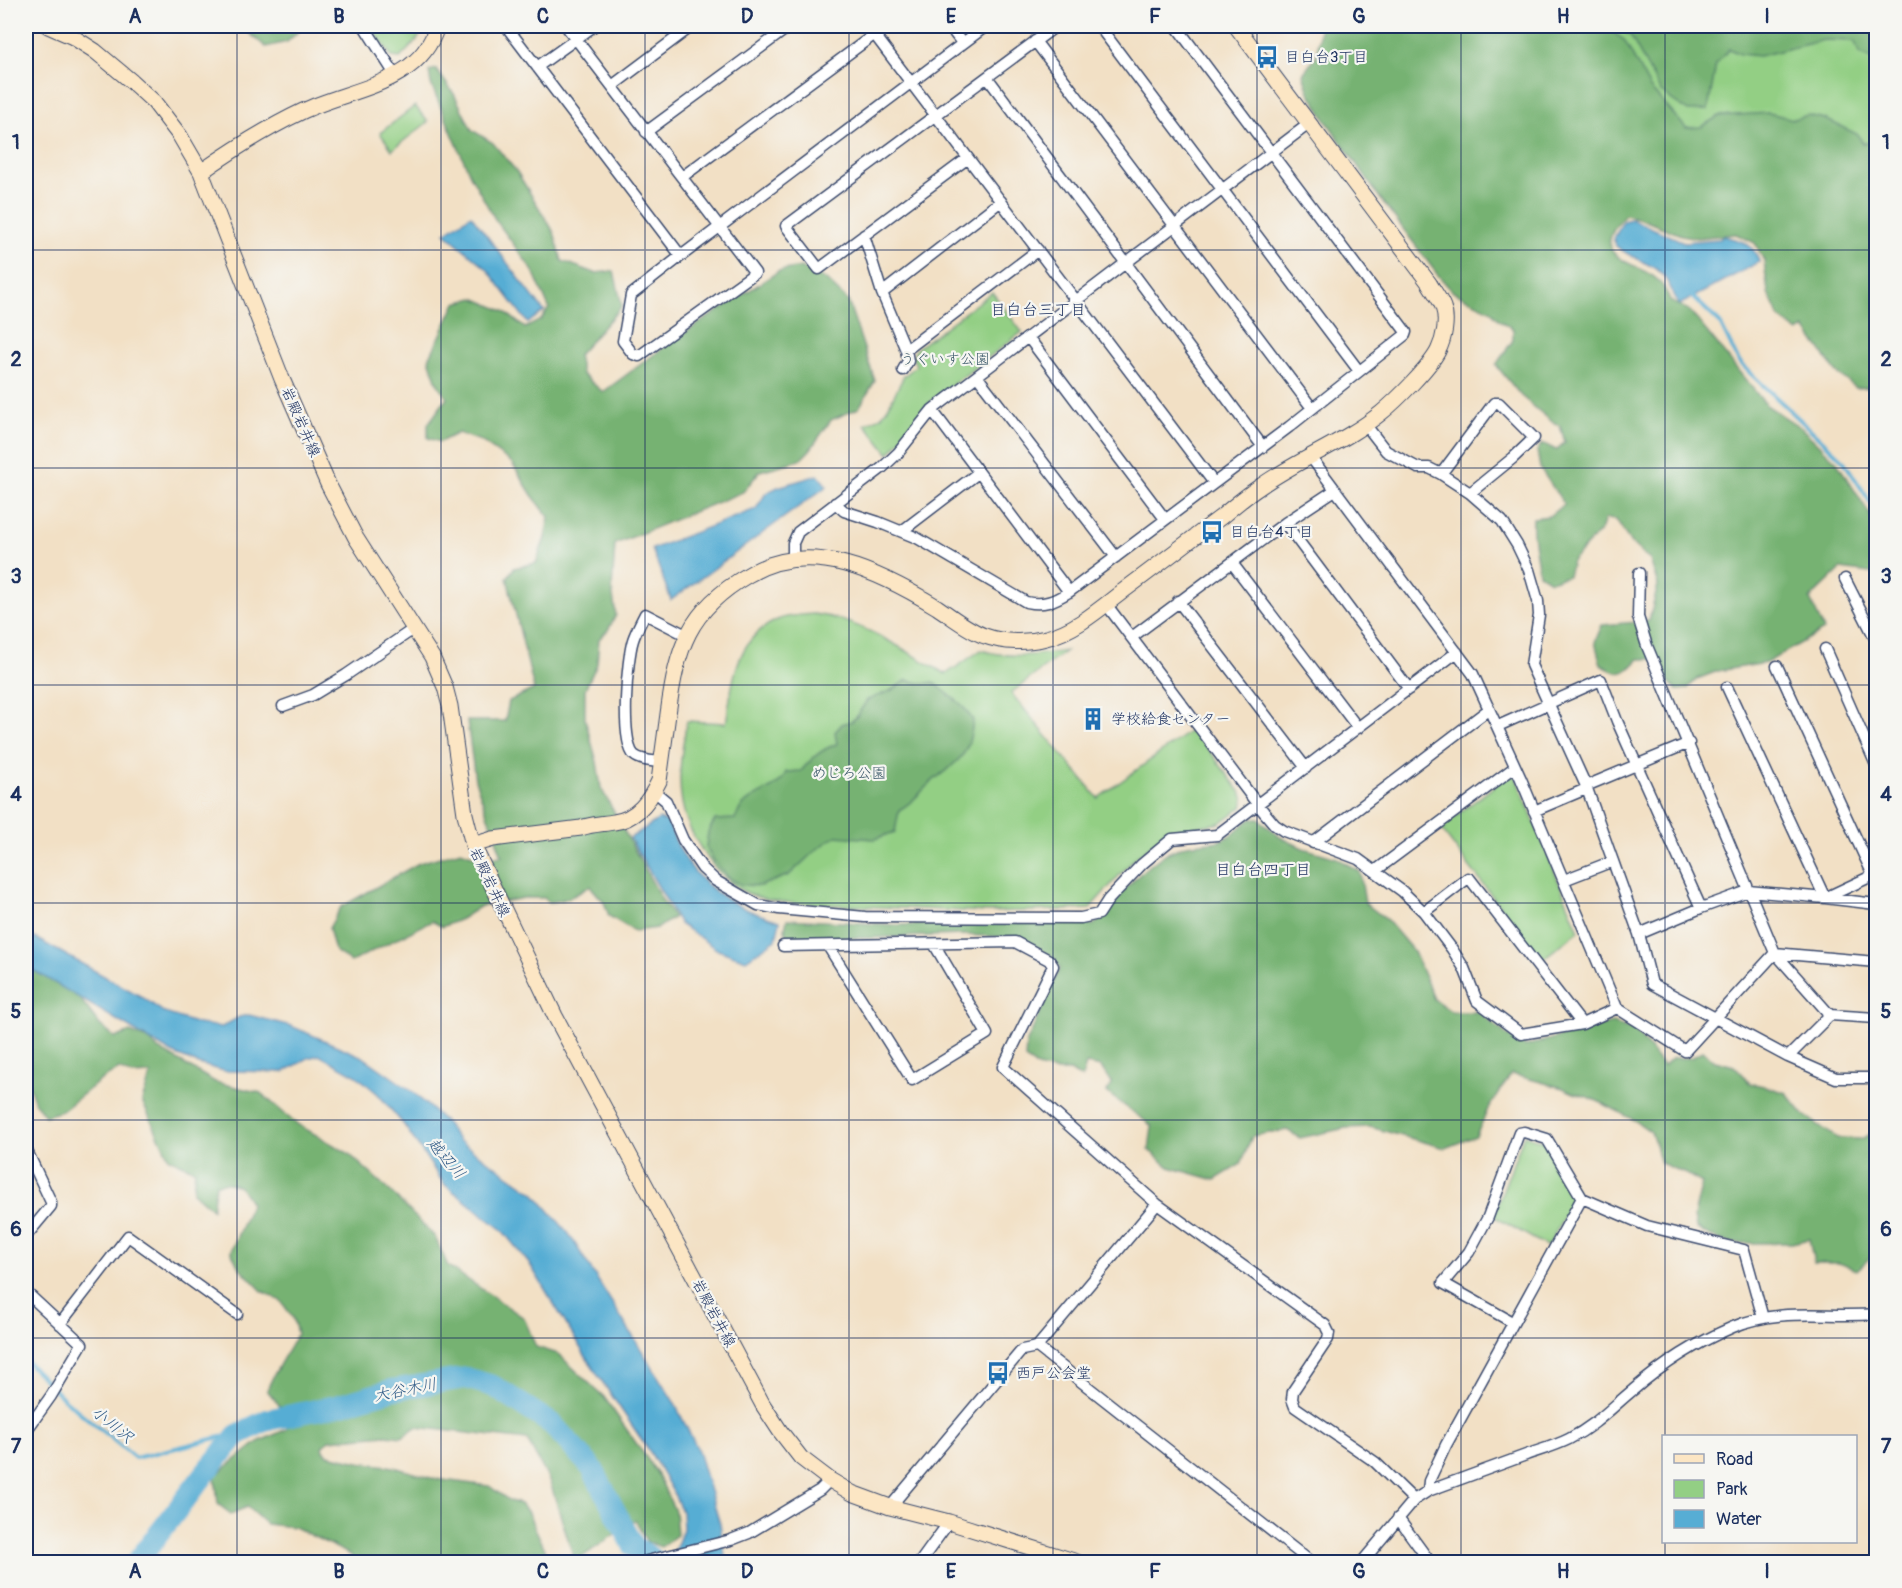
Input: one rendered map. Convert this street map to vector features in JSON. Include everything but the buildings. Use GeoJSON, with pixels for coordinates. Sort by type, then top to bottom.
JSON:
{"type":"FeatureCollection","features":[{"type":"Feature","properties":{"kind":"main road","name":"岩殿岩井線"},"geometry":{"type":"LineString","coordinates":[[48,26],[73,37],[95,51],[154,102],[180,136],[201,172],[282,379],[328,484],[356,537],[432,657],[445,687],[450,706],[465,814],[473,845],[555,1016],[763,1405],[780,1431],[801,1458],[852,1493],[890,1507],[949,1522],[1077,1563]]}},
{"type":"Feature","properties":{"kind":"main road"},"geometry":{"type":"LineString","coordinates":[[201,172],[236,148],[298,113],[396,76],[415,62],[433,40],[437,26]]}},
{"type":"Feature","properties":{"kind":"main road"},"geometry":{"type":"LineString","coordinates":[[473,845],[492,839],[581,828],[625,819],[638,812],[659,781],[671,688],[678,656],[686,635],[716,597],[752,572],[793,560],[830,560],[857,567],[923,599],[984,636],[1024,642],[1048,638],[1074,627],[1261,485],[1383,412],[1429,365],[1439,349],[1443,334],[1445,321],[1443,307],[1429,283],[1236,26]]}},
{"type":"Feature","properties":{"kind":"street"},"geometry":{"type":"LineString","coordinates":[[364,26],[396,76]]}},
{"type":"Feature","properties":{"kind":"street"},"geometry":{"type":"LineString","coordinates":[[506,26],[681,256]]}},
{"type":"Feature","properties":{"kind":"street"},"geometry":{"type":"LineString","coordinates":[[566,26],[646,132],[682,177],[719,227],[755,273],[639,356],[633,354],[623,341],[631,295],[681,256],[719,227],[911,81],[986,26]]}},
{"type":"Feature","properties":{"kind":"street"},"geometry":{"type":"LineString","coordinates":[[537,67],[594,26]]}},
{"type":"Feature","properties":{"kind":"street"},"geometry":{"type":"LineString","coordinates":[[612,87],[692,26]]}},
{"type":"Feature","properties":{"kind":"street"},"geometry":{"type":"LineString","coordinates":[[646,132],[790,26]]}},
{"type":"Feature","properties":{"kind":"street"},"geometry":{"type":"LineString","coordinates":[[949,26],[962,43]]}},
{"type":"Feature","properties":{"kind":"street"},"geometry":{"type":"LineString","coordinates":[[968,158],[819,269],[786,226],[1056,26]]}},
{"type":"Feature","properties":{"kind":"street"},"geometry":{"type":"LineString","coordinates":[[1099,26],[1359,371]]}},
{"type":"Feature","properties":{"kind":"street"},"geometry":{"type":"LineString","coordinates":[[835,503],[844,511],[917,538],[1026,602],[1038,605],[1051,602],[1069,592],[1263,447],[1406,333],[1176,26]]}},
{"type":"Feature","properties":{"kind":"street"},"geometry":{"type":"LineString","coordinates":[[682,177],[872,30],[1214,483]]}},
{"type":"Feature","properties":{"kind":"street"},"geometry":{"type":"LineString","coordinates":[[1035,41],[1312,408]]}},
{"type":"Feature","properties":{"kind":"street"},"geometry":{"type":"LineString","coordinates":[[987,76],[1263,447]]}},
{"type":"Feature","properties":{"kind":"street"},"geometry":{"type":"LineString","coordinates":[[793,560],[793,543],[798,532],[882,468],[898,453],[932,410],[1310,123]]}},
{"type":"Feature","properties":{"kind":"street"},"geometry":{"type":"LineString","coordinates":[[882,293],[1001,201]]}},
{"type":"Feature","properties":{"kind":"street"},"geometry":{"type":"LineString","coordinates":[[864,235],[882,293],[906,350],[908,361],[903,370]]}},
{"type":"Feature","properties":{"kind":"street"},"geometry":{"type":"LineString","coordinates":[[906,350],[1038,249]]}},
{"type":"Feature","properties":{"kind":"street"},"geometry":{"type":"LineString","coordinates":[[1028,337],[1165,519]]}},
{"type":"Feature","properties":{"kind":"street"},"geometry":{"type":"LineString","coordinates":[[977,376],[1116,556]]}},
{"type":"Feature","properties":{"kind":"street"},"geometry":{"type":"LineString","coordinates":[[1441,474],[1494,403],[1499,403],[1534,438],[1470,493]]}},
{"type":"Feature","properties":{"kind":"street"},"geometry":{"type":"LineString","coordinates":[[932,410],[1069,592]]}},
{"type":"Feature","properties":{"kind":"street"},"geometry":{"type":"LineString","coordinates":[[1365,424],[1386,451],[1418,468],[1429,468],[1470,493],[1502,521],[1517,545],[1529,570],[1538,601],[1539,615],[1531,665],[1586,787],[1639,934],[1652,984],[1788,1057],[1836,1078],[1876,1078],[1876,1060]]}},
{"type":"Feature","properties":{"kind":"street"},"geometry":{"type":"LineString","coordinates":[[1310,456],[1473,674],[1488,710],[1498,726],[1617,1008],[1684,1051],[1776,953]]}},
{"type":"Feature","properties":{"kind":"street"},"geometry":{"type":"LineString","coordinates":[[902,531],[978,473]]}},
{"type":"Feature","properties":{"kind":"street"},"geometry":{"type":"LineString","coordinates":[[1132,637],[1178,601],[1335,490]]}},
{"type":"Feature","properties":{"kind":"street"},"geometry":{"type":"LineString","coordinates":[[1285,524],[1409,689]]}},
{"type":"Feature","properties":{"kind":"street"},"geometry":{"type":"LineString","coordinates":[[1232,563],[1358,728]]}},
{"type":"Feature","properties":{"kind":"street"},"geometry":{"type":"LineString","coordinates":[[1639,573],[1638,617],[1647,646],[1776,953],[1830,1015],[1876,1018]]}},
{"type":"Feature","properties":{"kind":"street"},"geometry":{"type":"LineString","coordinates":[[1845,579],[1876,640]]}},
{"type":"Feature","properties":{"kind":"street"},"geometry":{"type":"LineString","coordinates":[[1178,601],[1306,768]]}},
{"type":"Feature","properties":{"kind":"street"},"geometry":{"type":"LineString","coordinates":[[1106,604],[1275,825],[1284,831],[1358,860],[1402,891],[1424,912],[1452,949],[1464,968],[1477,1001],[1521,1034],[1582,1024],[1617,1008]]}},
{"type":"Feature","properties":{"kind":"street"},"geometry":{"type":"LineString","coordinates":[[661,762],[644,760],[634,755],[628,743],[627,673],[633,640],[645,614],[686,635]]}},
{"type":"Feature","properties":{"kind":"street"},"geometry":{"type":"LineString","coordinates":[[283,706],[313,695],[415,628]]}},
{"type":"Feature","properties":{"kind":"street"},"geometry":{"type":"LineString","coordinates":[[1825,649],[1876,765]]}},
{"type":"Feature","properties":{"kind":"street"},"geometry":{"type":"LineString","coordinates":[[654,791],[666,801],[683,840],[702,868],[732,892],[758,905],[865,917],[1081,918],[1099,914],[1108,900],[1142,864],[1173,839],[1217,835],[1457,652]]}},
{"type":"Feature","properties":{"kind":"street"},"geometry":{"type":"LineString","coordinates":[[1777,666],[1875,875],[1825,898]]}},
{"type":"Feature","properties":{"kind":"street"},"geometry":{"type":"LineString","coordinates":[[1498,726],[1601,680],[1701,908]]}},
{"type":"Feature","properties":{"kind":"street"},"geometry":{"type":"LineString","coordinates":[[1727,687],[1825,898]]}},
{"type":"Feature","properties":{"kind":"street"},"geometry":{"type":"LineString","coordinates":[[1313,843],[1488,710]]}},
{"type":"Feature","properties":{"kind":"street"},"geometry":{"type":"LineString","coordinates":[[1534,811],[1689,743]]}},
{"type":"Feature","properties":{"kind":"street"},"geometry":{"type":"LineString","coordinates":[[1375,871],[1515,767]]}},
{"type":"Feature","properties":{"kind":"street"},"geometry":{"type":"LineString","coordinates":[[1564,880],[1612,861]]}},
{"type":"Feature","properties":{"kind":"street"},"geometry":{"type":"LineString","coordinates":[[1424,912],[1468,878],[1470,879],[1582,1024]]}},
{"type":"Feature","properties":{"kind":"street"},"geometry":{"type":"LineString","coordinates":[[1639,934],[1748,891],[1876,904]]}},
{"type":"Feature","properties":{"kind":"street"},"geometry":{"type":"LineString","coordinates":[[783,946],[1015,942],[1048,960],[1053,966],[1003,1067],[1157,1204],[1325,1325],[1329,1332],[1328,1339],[1293,1391],[1292,1399],[1295,1407],[1375,1462],[1414,1500]]}},
{"type":"Feature","properties":{"kind":"street"},"geometry":{"type":"LineString","coordinates":[[828,946],[912,1080],[987,1034],[934,944]]}},
{"type":"Feature","properties":{"kind":"street"},"geometry":{"type":"LineString","coordinates":[[1776,953],[1876,962]]}},
{"type":"Feature","properties":{"kind":"street"},"geometry":{"type":"LineString","coordinates":[[1788,1057],[1830,1015]]}},
{"type":"Feature","properties":{"kind":"street"},"geometry":{"type":"LineString","coordinates":[[1512,1322],[1443,1283],[1469,1252],[1488,1217],[1519,1133],[1524,1132],[1547,1139],[1582,1198],[1647,1226],[1744,1250],[1763,1318]]}},
{"type":"Feature","properties":{"kind":"street"},"geometry":{"type":"LineString","coordinates":[[26,1149],[51,1202],[51,1206],[26,1236]]}},
{"type":"Feature","properties":{"kind":"street"},"geometry":{"type":"LineString","coordinates":[[1428,1491],[1446,1445],[1582,1198]]}},
{"type":"Feature","properties":{"kind":"street"},"geometry":{"type":"LineString","coordinates":[[890,1507],[1022,1350],[1037,1347],[1157,1204]]}},
{"type":"Feature","properties":{"kind":"street"},"geometry":{"type":"LineString","coordinates":[[60,1324],[128,1236],[237,1314]]}},
{"type":"Feature","properties":{"kind":"street"},"geometry":{"type":"LineString","coordinates":[[26,1292],[82,1344],[51,1396],[26,1431]]}},
{"type":"Feature","properties":{"kind":"street"},"geometry":{"type":"LineString","coordinates":[[1362,1563],[1414,1500],[1428,1491],[1568,1440],[1604,1417],[1633,1390],[1686,1352],[1733,1327],[1763,1318],[1797,1313],[1850,1316],[1876,1314]]}},
{"type":"Feature","properties":{"kind":"street"},"geometry":{"type":"LineString","coordinates":[[1037,1347],[1311,1563]]}},
{"type":"Feature","properties":{"kind":"street"},"geometry":{"type":"LineString","coordinates":[[643,1563],[749,1533],[820,1490],[830,1480]]}},
{"type":"Feature","properties":{"kind":"street"},"geometry":{"type":"LineString","coordinates":[[1398,1518],[1430,1563]]}},
{"type":"Feature","properties":{"kind":"street"},"geometry":{"type":"LineString","coordinates":[[920,1563],[949,1522]]}},
{"type":"Feature","properties":{"kind":"green space"},"geometry":{"type":"Polygon","coordinates":[[[244,26],[304,26],[287,42],[266,47],[244,26]]]}},
{"type":"Feature","properties":{"kind":"green space"},"geometry":{"type":"Polygon","coordinates":[[[370,26],[425,26],[417,40],[400,58],[392,57],[370,26]]]}},
{"type":"Feature","properties":{"kind":"green space"},"geometry":{"type":"Polygon","coordinates":[[[1320,26],[1604,26],[1624,40],[1650,88],[1686,128],[1701,127],[1719,116],[1769,113],[1793,119],[1808,115],[1825,119],[1857,134],[1863,143],[1876,143],[1876,387],[1856,388],[1836,372],[1805,328],[1798,332],[1779,317],[1768,293],[1764,261],[1755,243],[1736,234],[1697,238],[1681,235],[1625,215],[1614,230],[1610,241],[1611,249],[1617,256],[1658,280],[1670,301],[1690,311],[1766,405],[1800,427],[1836,461],[1871,516],[1876,529],[1876,574],[1841,569],[1810,599],[1824,630],[1766,663],[1718,671],[1697,679],[1687,689],[1677,690],[1669,682],[1655,659],[1639,659],[1629,669],[1622,672],[1613,671],[1601,665],[1595,642],[1602,625],[1649,621],[1658,585],[1650,560],[1631,543],[1616,520],[1605,519],[1601,530],[1572,561],[1568,576],[1550,581],[1539,574],[1533,539],[1533,518],[1549,516],[1564,504],[1540,468],[1537,451],[1542,443],[1556,450],[1565,442],[1560,426],[1521,396],[1496,365],[1513,340],[1513,329],[1499,320],[1490,310],[1453,292],[1437,274],[1380,198],[1309,92],[1303,74],[1317,55],[1320,26]]]}},
{"type":"Feature","properties":{"kind":"green space"},"geometry":{"type":"Polygon","coordinates":[[[1549,26],[1876,26],[1876,176],[1711,155],[1549,26]]]}},
{"type":"Feature","properties":{"kind":"green space"},"geometry":{"type":"Polygon","coordinates":[[[1615,26],[1876,26],[1876,55],[1872,59],[1860,54],[1854,41],[1824,40],[1759,56],[1740,54],[1729,49],[1716,64],[1708,110],[1688,111],[1661,92],[1630,35],[1615,26]]]}},
{"type":"Feature","properties":{"kind":"green space"},"geometry":{"type":"Polygon","coordinates":[[[436,69],[454,94],[472,130],[493,143],[517,172],[554,232],[562,261],[595,273],[614,271],[622,306],[578,355],[582,374],[603,392],[675,339],[779,271],[801,267],[825,279],[848,301],[875,381],[859,408],[831,420],[800,460],[760,471],[743,492],[615,544],[612,589],[616,615],[608,630],[599,639],[597,664],[585,689],[585,719],[597,762],[601,788],[662,900],[674,917],[658,928],[634,931],[609,916],[604,902],[590,886],[561,900],[549,902],[544,898],[524,898],[481,906],[461,919],[442,927],[432,921],[351,962],[335,951],[329,928],[341,907],[419,863],[461,851],[483,859],[502,856],[475,780],[467,721],[505,721],[509,701],[534,689],[507,578],[514,568],[536,563],[545,538],[549,517],[512,463],[481,441],[458,433],[440,442],[428,438],[428,424],[447,398],[437,383],[429,359],[456,303],[474,298],[504,311],[525,328],[541,320],[549,308],[533,271],[495,219],[470,175],[431,84],[429,71],[436,69]]]}},
{"type":"Feature","properties":{"kind":"green space"},"geometry":{"type":"Polygon","coordinates":[[[415,106],[428,122],[392,150],[380,133],[415,106]]]}},
{"type":"Feature","properties":{"kind":"green space","name":"うぐいす公園"},"geometry":{"type":"Polygon","coordinates":[[[992,292],[1022,332],[931,401],[889,454],[865,424],[881,417],[904,376],[916,366],[913,358],[916,349],[992,292]]]}},
{"type":"Feature","properties":{"kind":"green space","name":"めじろ公園"},"geometry":{"type":"Polygon","coordinates":[[[814,614],[832,617],[866,630],[899,646],[946,674],[981,650],[1002,655],[1034,655],[1066,651],[1011,693],[1098,798],[1193,729],[1242,794],[1244,800],[1242,807],[1220,823],[1171,831],[1135,858],[1089,909],[988,912],[792,903],[752,895],[740,889],[720,873],[703,851],[689,827],[682,803],[680,772],[687,721],[726,723],[738,664],[752,638],[777,620],[790,616],[814,614]]]}},
{"type":"Feature","properties":{"kind":"green space"},"geometry":{"type":"Polygon","coordinates":[[[907,680],[924,684],[933,682],[962,705],[973,720],[964,753],[911,802],[899,810],[895,832],[875,839],[836,836],[816,850],[789,875],[760,886],[742,885],[729,878],[714,861],[706,847],[708,832],[715,820],[735,819],[747,801],[778,783],[786,772],[801,771],[817,755],[837,744],[835,732],[842,724],[852,721],[857,716],[867,700],[890,691],[907,680]]]}},
{"type":"Feature","properties":{"kind":"green space"},"geometry":{"type":"Polygon","coordinates":[[[1510,774],[1515,775],[1579,931],[1541,960],[1440,828],[1510,774]]]}},
{"type":"Feature","properties":{"kind":"green space"},"geometry":{"type":"Polygon","coordinates":[[[1250,819],[1259,819],[1280,837],[1303,848],[1337,858],[1360,872],[1365,903],[1387,920],[1414,952],[1434,999],[1452,1012],[1479,1012],[1507,1035],[1525,1046],[1612,1023],[1635,1030],[1663,1066],[1673,1058],[1691,1058],[1702,1051],[1715,1061],[1734,1066],[1750,1083],[1786,1093],[1804,1115],[1837,1138],[1861,1139],[1876,1131],[1876,1256],[1872,1256],[1857,1270],[1838,1263],[1814,1263],[1809,1239],[1792,1243],[1729,1243],[1709,1236],[1696,1228],[1694,1216],[1702,1183],[1661,1163],[1651,1132],[1634,1120],[1588,1097],[1511,1074],[1488,1109],[1476,1136],[1445,1148],[1370,1127],[1346,1128],[1300,1138],[1287,1130],[1252,1136],[1241,1164],[1215,1180],[1169,1167],[1149,1150],[1152,1126],[1107,1092],[1112,1084],[1101,1067],[1086,1064],[1082,1078],[1069,1071],[1054,1071],[1037,1067],[1025,1059],[1026,1044],[1060,968],[1054,958],[1023,938],[964,935],[865,938],[786,937],[787,919],[898,925],[1078,922],[1093,925],[1104,917],[1124,890],[1145,869],[1165,854],[1186,845],[1219,841],[1233,834],[1250,819]]]}},
{"type":"Feature","properties":{"kind":"green space"},"geometry":{"type":"Polygon","coordinates":[[[26,965],[75,992],[100,1025],[115,1038],[130,1032],[148,1039],[158,1049],[215,1082],[261,1093],[295,1123],[348,1153],[390,1191],[435,1237],[448,1266],[524,1318],[536,1347],[558,1354],[604,1397],[657,1473],[675,1511],[677,1535],[661,1547],[647,1542],[635,1520],[575,1562],[550,1482],[527,1440],[416,1427],[402,1437],[386,1435],[329,1440],[322,1447],[328,1455],[394,1467],[435,1479],[489,1486],[510,1501],[520,1504],[527,1511],[551,1562],[354,1562],[351,1555],[294,1527],[266,1524],[247,1507],[231,1514],[218,1504],[215,1476],[258,1442],[287,1429],[280,1406],[267,1390],[297,1334],[293,1318],[281,1301],[262,1291],[238,1266],[231,1251],[251,1204],[245,1193],[233,1184],[216,1184],[212,1209],[193,1192],[195,1170],[169,1158],[142,1101],[151,1074],[132,1075],[119,1069],[101,1080],[62,1111],[45,1116],[35,1103],[26,1077],[26,965]]]}},
{"type":"Feature","properties":{"kind":"green space"},"geometry":{"type":"Polygon","coordinates":[[[1524,1135],[1545,1142],[1577,1192],[1548,1247],[1493,1216],[1524,1135]]]}},
{"type":"Feature","properties":{"kind":"water"},"geometry":{"type":"Polygon","coordinates":[[[471,215],[544,311],[528,323],[487,269],[445,233],[471,215]]]}},
{"type":"Feature","properties":{"kind":"water"},"geometry":{"type":"Polygon","coordinates":[[[1631,219],[1684,242],[1720,239],[1723,236],[1741,241],[1754,250],[1759,262],[1679,305],[1660,272],[1615,245],[1614,239],[1623,221],[1631,219]]]}},
{"type":"Feature","properties":{"kind":"water"},"geometry":{"type":"Polygon","coordinates":[[[818,475],[827,486],[671,600],[652,549],[756,509],[766,493],[818,475]]]}},
{"type":"Feature","properties":{"kind":"water"},"geometry":{"type":"Polygon","coordinates":[[[659,819],[668,822],[686,860],[710,887],[741,907],[780,921],[776,939],[746,960],[718,950],[680,924],[630,838],[659,819]]]}},
{"type":"Feature","properties":{"kind":"water","name":"越辺川"},"geometry":{"type":"Polygon","coordinates":[[[26,933],[142,997],[165,1013],[198,1024],[222,1027],[239,1017],[249,1015],[291,1026],[363,1057],[413,1092],[445,1122],[458,1140],[534,1193],[569,1234],[674,1402],[697,1448],[720,1524],[726,1562],[671,1562],[683,1529],[682,1512],[650,1452],[589,1362],[531,1266],[502,1230],[444,1184],[404,1125],[378,1094],[357,1076],[319,1055],[308,1058],[284,1072],[224,1071],[198,1064],[172,1053],[26,966],[26,933]]]}},
{"type":"Feature","properties":{"kind":"waterway"},"geometry":{"type":"LineString","coordinates":[[1693,297],[1720,323],[1738,360],[1749,372],[1843,460],[1876,511]]}},
{"type":"Feature","properties":{"kind":"waterway","name":"小川沢"},"geometry":{"type":"LineString","coordinates":[[26,1361],[65,1400],[135,1458],[237,1435]]}},
{"type":"Feature","properties":{"kind":"waterway","name":"大谷木川"},"geometry":{"type":"LineString","coordinates":[[137,1562],[237,1435],[267,1420],[336,1406],[391,1390],[466,1378],[493,1386],[552,1424],[592,1468],[634,1547],[657,1562]]}},
{"type":"Feature","properties":{"kind":"place","name":"目白台3丁目"},"geometry":{"type":"Point","coordinates":[1267,57]}},
{"type":"Feature","properties":{"kind":"place","name":"目白台4丁目"},"geometry":{"type":"Point","coordinates":[1212,532]}},
{"type":"Feature","properties":{"kind":"place","name":"学校給食センター"},"geometry":{"type":"Point","coordinates":[1093,719]}},
{"type":"Feature","properties":{"kind":"place","name":"西戸公会堂"},"geometry":{"type":"Point","coordinates":[998,1373]}},
{"type":"Feature","properties":{"kind":"district","name":"目白台三丁目"},"geometry":{"type":"Point","coordinates":[1038,309]}},
{"type":"Feature","properties":{"kind":"district","name":"目白台四丁目"},"geometry":{"type":"Point","coordinates":[1263,869]}}]}
